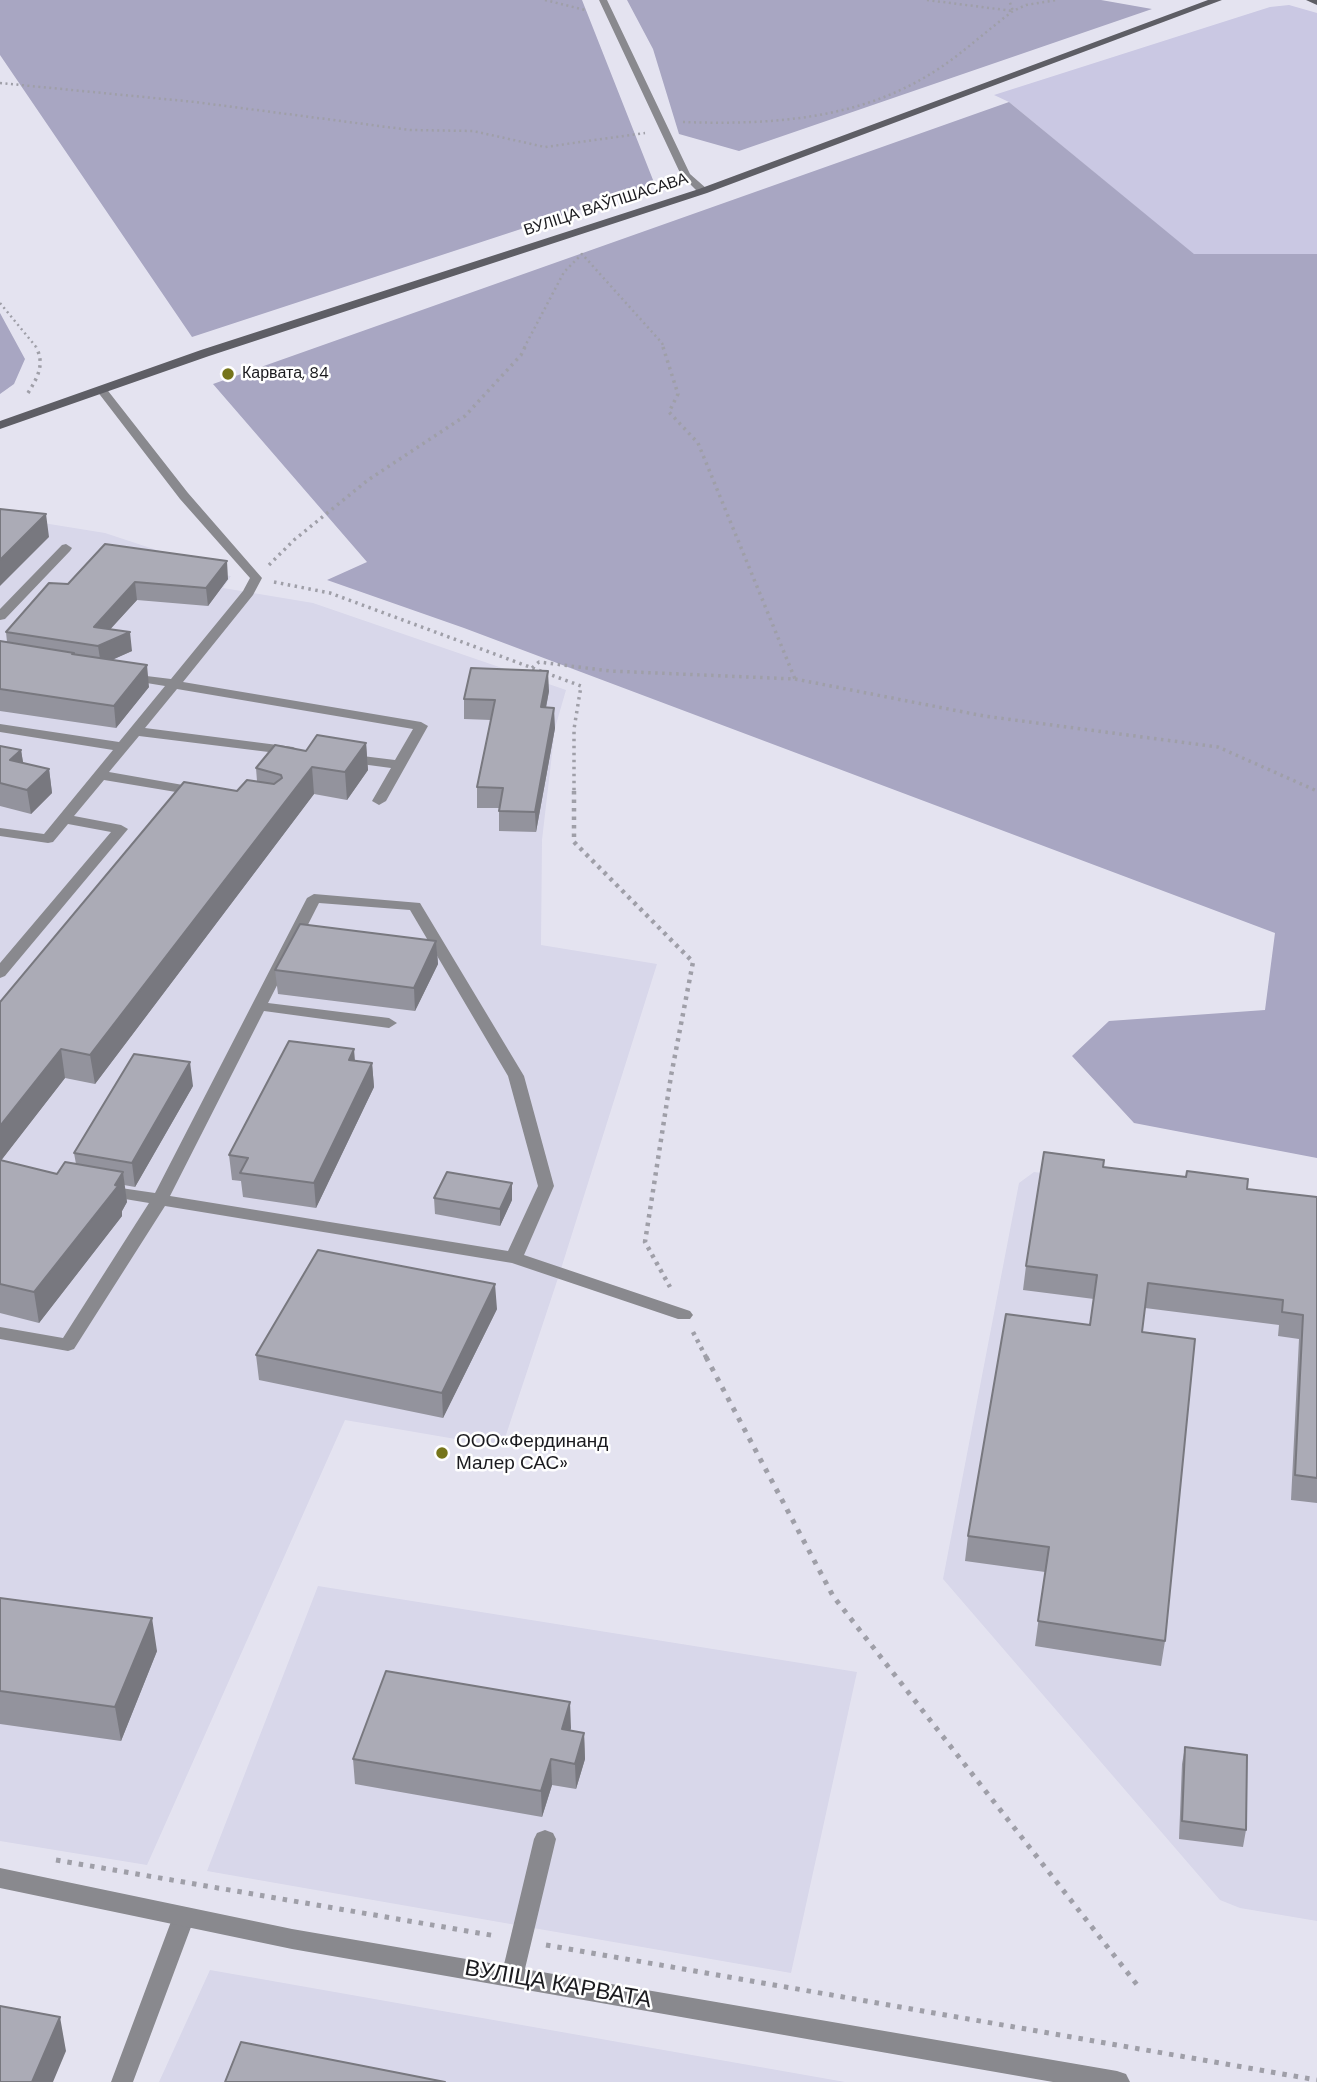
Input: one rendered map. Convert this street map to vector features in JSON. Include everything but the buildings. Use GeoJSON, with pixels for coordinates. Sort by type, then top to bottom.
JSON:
{"type":"FeatureCollection","features":[{"type":"Feature","properties":{"kind":"main road","name":"ВУЛІЦА ВАЎПШАСАВА"},"geometry":{"type":"LineString","coordinates":[[0,425],[101,389],[703,191],[1217,0]]}},
{"type":"Feature","properties":{"kind":"main road"},"geometry":{"type":"LineString","coordinates":[[1311,0],[1317,2]]}},
{"type":"Feature","properties":{"kind":"street","name":"ВУЛІЦА КАРВАТА"},"geometry":{"type":"LineString","coordinates":[[0,1878],[183,1919],[1117,2082]]}},
{"type":"Feature","properties":{"kind":"lane"},"geometry":{"type":"LineString","coordinates":[[603,0],[686,175],[703,191]]}},
{"type":"Feature","properties":{"kind":"lane"},"geometry":{"type":"LineString","coordinates":[[0,832],[48,839],[249,592],[256,578],[184,496],[101,389]]}},
{"type":"Feature","properties":{"kind":"lane"},"geometry":{"type":"LineString","coordinates":[[0,616],[66,548]]}},
{"type":"Feature","properties":{"kind":"lane"},"geometry":{"type":"LineString","coordinates":[[108,673],[421,726],[379,801]]}},
{"type":"Feature","properties":{"kind":"lane"},"geometry":{"type":"LineString","coordinates":[[0,729],[123,747]]}},
{"type":"Feature","properties":{"kind":"lane"},"geometry":{"type":"LineString","coordinates":[[136,731],[302,753]]}},
{"type":"Feature","properties":{"kind":"lane"},"geometry":{"type":"LineString","coordinates":[[330,756],[399,765]]}},
{"type":"Feature","properties":{"kind":"lane"},"geometry":{"type":"LineString","coordinates":[[100,775],[221,796]]}},
{"type":"Feature","properties":{"kind":"lane"},"geometry":{"type":"LineString","coordinates":[[0,973],[121,829],[64,819]]}},
{"type":"Feature","properties":{"kind":"lane"},"geometry":{"type":"LineString","coordinates":[[0,1333],[68,1345],[160,1200],[314,898],[415,906],[516,1076],[546,1186],[514,1258]]}},
{"type":"Feature","properties":{"kind":"lane"},"geometry":{"type":"LineString","coordinates":[[259,1006],[389,1023]]}},
{"type":"Feature","properties":{"kind":"lane"},"geometry":{"type":"LineString","coordinates":[[92,1188],[514,1258],[684,1315]]}},
{"type":"Feature","properties":{"kind":"lane"},"geometry":{"type":"LineString","coordinates":[[512,1977],[545,1839]]}},
{"type":"Feature","properties":{"kind":"lane"},"geometry":{"type":"LineString","coordinates":[[122,2082],[183,1919]]}},
{"type":"Feature","properties":{"kind":"path"},"geometry":{"type":"LineString","coordinates":[[545,0],[610,16]]}},
{"type":"Feature","properties":{"kind":"path"},"geometry":{"type":"LineString","coordinates":[[927,0],[1013,11]]}},
{"type":"Feature","properties":{"kind":"path"},"geometry":{"type":"LineString","coordinates":[[1009,0],[1013,11]]}},
{"type":"Feature","properties":{"kind":"path"},"geometry":{"type":"LineString","coordinates":[[0,83],[195,102],[410,130],[473,131],[545,147],[662,125],[796,118],[853,108],[891,95],[932,74],[1013,11],[1026,5],[1057,0]]}},
{"type":"Feature","properties":{"kind":"path"},"geometry":{"type":"LineString","coordinates":[[256,578],[294,540],[368,480],[465,416],[521,355],[564,272],[582,254],[662,343],[678,394],[669,412],[698,443],[795,679]]}},
{"type":"Feature","properties":{"kind":"path"},"geometry":{"type":"LineString","coordinates":[[0,303],[37,343],[40,370],[27,393],[34,396]]}},
{"type":"Feature","properties":{"kind":"path"},"geometry":{"type":"LineString","coordinates":[[256,578],[330,593],[581,686],[574,729],[574,842],[693,962],[671,1076],[646,1242],[833,1596],[1138,1986]]}},
{"type":"Feature","properties":{"kind":"path"},"geometry":{"type":"LineString","coordinates":[[532,668],[539,662],[610,671],[795,679],[984,716],[1218,747],[1317,791]]}},
{"type":"Feature","properties":{"kind":"path"},"geometry":{"type":"LineString","coordinates":[[54,1860],[1317,2080]]}},
{"type":"Feature","properties":{"kind":"shaded area"},"geometry":{"type":"Polygon","coordinates":[[[0,0],[582,0],[655,185],[192,337],[0,55],[0,0]]]}},
{"type":"Feature","properties":{"kind":"shaded area"},"geometry":{"type":"Polygon","coordinates":[[[627,0],[1101,0],[1152,9],[739,151],[679,134],[653,49],[627,0]]]}},
{"type":"Feature","properties":{"kind":"shaded area"},"geometry":{"type":"Polygon","coordinates":[[[1289,5],[1317,13],[1317,254],[1194,255],[1009,102],[994,95],[1270,7],[1289,5]]]}},
{"type":"Feature","properties":{"kind":"shaded area"},"geometry":{"type":"Polygon","coordinates":[[[1009,102],[1194,254],[1317,254],[1317,1158],[1134,1123],[1072,1056],[1109,1021],[1265,1010],[1275,933],[464,628],[327,580],[367,562],[213,384],[1009,102]]]}},
{"type":"Feature","properties":{"kind":"shaded area"},"geometry":{"type":"Polygon","coordinates":[[[0,313],[25,359],[14,384],[0,394],[0,313]]]}},
{"type":"Feature","properties":{"kind":"shaded area"},"geometry":{"type":"Polygon","coordinates":[[[0,516],[105,533],[202,565],[208,573],[231,576],[223,588],[313,603],[566,690],[555,728],[542,840],[541,945],[657,964],[502,1447],[345,1420],[147,1865],[0,1841],[0,516]]]}},
{"type":"Feature","properties":{"kind":"shaded area"},"geometry":{"type":"Polygon","coordinates":[[[1034,1172],[1317,1206],[1317,1921],[1240,1908],[1220,1900],[943,1579],[1019,1183],[1034,1172]]]}},
{"type":"Feature","properties":{"kind":"shaded area"},"geometry":{"type":"Polygon","coordinates":[[[318,1586],[857,1672],[791,1973],[207,1871],[318,1586]]]}},
{"type":"Feature","properties":{"kind":"shaded area"},"geometry":{"type":"Polygon","coordinates":[[[210,1970],[845,2082],[159,2082],[210,1970]]]}},
{"type":"Feature","properties":{"kind":"place","name":"Карвата, 84"},"geometry":{"type":"Point","coordinates":[228,374]}},
{"type":"Feature","properties":{"kind":"place","name":"ООО«Фердинанд Малер САС»"},"geometry":{"type":"Point","coordinates":[442,1453]}}]}
